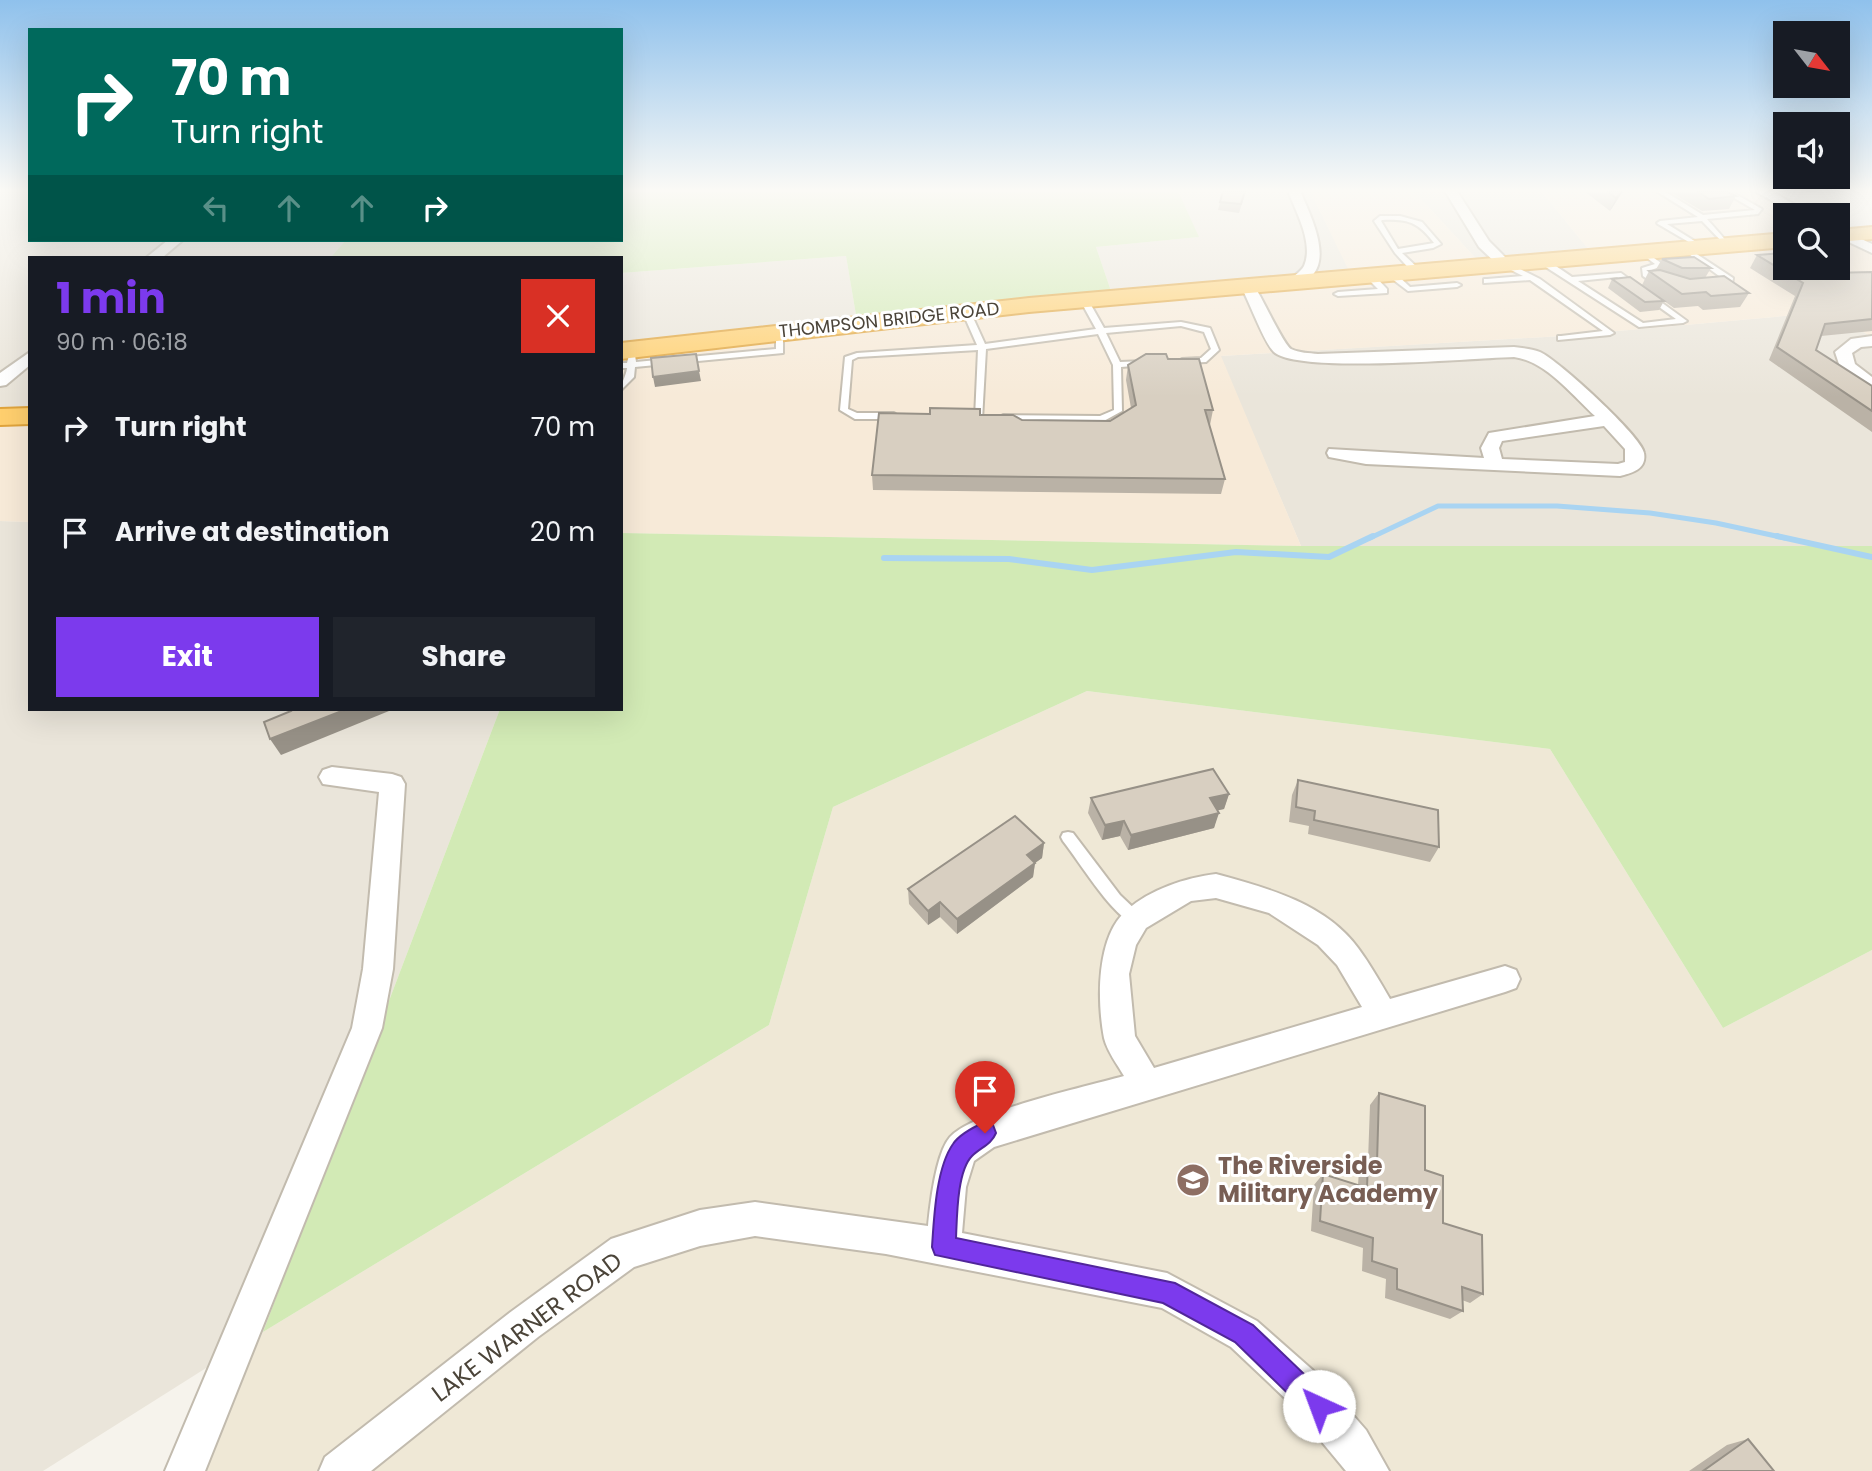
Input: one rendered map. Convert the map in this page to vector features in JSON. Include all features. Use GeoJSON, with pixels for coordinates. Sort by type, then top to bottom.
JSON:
{"type":"FeatureCollection","features":[{"type":"Feature","properties":{"kind":"highway","name":"THOMPSON BRIDGE ROAD"},"geometry":{"type":"LineString","coordinates":[[627,358],[779,332],[966,311],[1294,281],[1385,266],[1416,271],[1504,263],[1535,269],[1590,260]]}},
{"type":"Feature","properties":{"kind":"highway"},"geometry":{"type":"LineString","coordinates":[[0,416],[28,416]]}},
{"type":"Feature","properties":{"kind":"street"},"geometry":{"type":"LineString","coordinates":[[1294,281],[1306,276],[1312,260]]}},
{"type":"Feature","properties":{"kind":"street"},"geometry":{"type":"LineString","coordinates":[[1500,260],[1504,263]]}},
{"type":"Feature","properties":{"kind":"street"},"geometry":{"type":"LineString","coordinates":[[1247,285],[1262,309],[1274,346],[1292,356],[1318,359],[1514,352],[1534,356],[1548,364],[1606,419],[1633,447],[1636,458],[1633,465],[1620,470],[1366,458],[1336,453]]}},
{"type":"Feature","properties":{"kind":"street"},"geometry":{"type":"LineString","coordinates":[[1872,341],[1857,342],[1843,352],[1847,366],[1872,385]]}},
{"type":"Feature","properties":{"kind":"street"},"geometry":{"type":"LineString","coordinates":[[0,381],[28,359]]}},
{"type":"Feature","properties":{"kind":"street"},"geometry":{"type":"LineString","coordinates":[[1495,465],[1490,448],[1495,438],[1606,419]]}},
{"type":"Feature","properties":{"kind":"street"},"geometry":{"type":"LineString","coordinates":[[185,1471],[367,1028],[378,969],[392,784],[332,777]]}},
{"type":"Feature","properties":{"kind":"street"},"geometry":{"type":"LineString","coordinates":[[1146,1085],[1120,1039],[1114,974],[1122,942],[1136,919],[1186,890],[1216,886],[1277,903],[1328,936],[1348,957],[1384,1016]]}},
{"type":"Feature","properties":{"kind":"street"},"geometry":{"type":"LineString","coordinates":[[943,1247],[948,1187],[961,1150],[985,1133],[1505,979]]}},
{"type":"Feature","properties":{"kind":"street","name":"LAKE WARNER ROAD"},"geometry":{"type":"LineString","coordinates":[[339,1471],[525,1324],[624,1252],[700,1228],[755,1219],[886,1236],[1167,1292],[1244,1334],[1302,1387],[1352,1444],[1369,1471]]}},
{"type":"Feature","properties":{"kind":"lane"},"geometry":{"type":"LineString","coordinates":[[1338,294],[1384,291],[1384,260]]}},
{"type":"Feature","properties":{"kind":"lane"},"geometry":{"type":"LineString","coordinates":[[1385,266],[1392,260]]}},
{"type":"Feature","properties":{"kind":"lane"},"geometry":{"type":"LineString","coordinates":[[1653,260],[1660,265],[1644,270],[1647,276],[1670,287]]}},
{"type":"Feature","properties":{"kind":"lane"},"geometry":{"type":"LineString","coordinates":[[1704,285],[1729,283],[1730,280],[1707,260]]}},
{"type":"Feature","properties":{"kind":"lane"},"geometry":{"type":"LineString","coordinates":[[1385,266],[1408,289],[1457,285]]}},
{"type":"Feature","properties":{"kind":"lane"},"geometry":{"type":"LineString","coordinates":[[1535,269],[1610,334],[1561,338]]}},
{"type":"Feature","properties":{"kind":"lane"},"geometry":{"type":"LineString","coordinates":[[1487,281],[1535,269],[1570,279],[1642,325],[1683,321],[1618,275],[1570,279]]}},
{"type":"Feature","properties":{"kind":"lane"},"geometry":{"type":"LineString","coordinates":[[967,417],[1102,419],[1118,411],[1117,365],[1084,300]]}},
{"type":"Feature","properties":{"kind":"lane"},"geometry":{"type":"LineString","coordinates":[[966,311],[982,347],[979,418]]}},
{"type":"Feature","properties":{"kind":"lane"},"geometry":{"type":"LineString","coordinates":[[906,416],[855,416],[844,410],[848,359],[857,355],[982,347],[1101,331],[1181,324],[1207,330],[1215,350],[1203,360],[1178,361]]}},
{"type":"Feature","properties":{"kind":"lane"},"geometry":{"type":"LineString","coordinates":[[623,386],[630,377],[627,358]]}},
{"type":"Feature","properties":{"kind":"lane"},"geometry":{"type":"LineString","coordinates":[[1117,365],[1154,363]]}},
{"type":"Feature","properties":{"kind":"lane"},"geometry":{"type":"LineString","coordinates":[[1068,837],[1115,899],[1136,919]]}},
{"type":"Feature","properties":{"kind":"shaded area"},"geometry":{"type":"Polygon","coordinates":[[[0,260],[28,260],[28,407],[0,410],[0,260]]]}},
{"type":"Feature","properties":{"kind":"shaded area"},"geometry":{"type":"Polygon","coordinates":[[[798,260],[847,260],[856,315],[623,345],[623,273],[798,260]]]}},
{"type":"Feature","properties":{"kind":"shaded area"},"geometry":{"type":"Polygon","coordinates":[[[1100,260],[1344,260],[1352,275],[1112,294],[1100,260]]]}},
{"type":"Feature","properties":{"kind":"shaded area"},"geometry":{"type":"Polygon","coordinates":[[[1344,260],[1477,260],[1480,263],[1535,260],[1773,260],[1773,280],[1850,280],[1850,260],[1872,260],[1872,337],[1829,312],[1562,336],[1221,356],[1301,546],[623,533],[623,345],[856,315],[1351,275],[1344,260]]]}},
{"type":"Feature","properties":{"kind":"shaded area"},"geometry":{"type":"Polygon","coordinates":[[[1477,260],[1544,260],[1480,263],[1477,260]]]}},
{"type":"Feature","properties":{"kind":"shaded area"},"geometry":{"type":"Polygon","coordinates":[[[1829,312],[1872,337],[1872,546],[1301,546],[1220,356],[1562,336],[1829,312]]]}},
{"type":"Feature","properties":{"kind":"shaded area"},"geometry":{"type":"Polygon","coordinates":[[[28,407],[28,522],[0,521],[0,410],[28,407]]]}},
{"type":"Feature","properties":{"kind":"shaded area"},"geometry":{"type":"Polygon","coordinates":[[[0,521],[28,522],[28,711],[499,711],[263,1332],[43,1471],[0,1471],[0,521]]]}},
{"type":"Feature","properties":{"kind":"shaded area","name":"The Riverside Military Academy"},"geometry":{"type":"Polygon","coordinates":[[[1087,691],[1550,749],[1723,1028],[1872,950],[1872,1471],[197,1471],[263,1332],[769,1025],[833,807],[1087,691]]]}},
{"type":"Feature","properties":{"kind":"green space"},"geometry":{"type":"Polygon","coordinates":[[[623,260],[798,260],[623,273],[623,260]]]}},
{"type":"Feature","properties":{"kind":"green space"},"geometry":{"type":"Polygon","coordinates":[[[847,260],[1100,260],[1112,294],[856,315],[847,260]]]}},
{"type":"Feature","properties":{"kind":"green space"},"geometry":{"type":"Polygon","coordinates":[[[623,533],[1301,546],[1872,546],[1872,950],[1723,1028],[1550,749],[1087,691],[833,807],[769,1025],[263,1332],[499,711],[623,711],[623,533]]]}},
{"type":"Feature","properties":{"kind":"building"},"geometry":{"type":"Polygon","coordinates":[[[1663,260],[1698,260],[1711,268],[1682,268],[1663,260]]]}},
{"type":"Feature","properties":{"kind":"building"},"geometry":{"type":"Polygon","coordinates":[[[1660,270],[1690,279],[1724,276],[1749,293],[1711,296],[1706,292],[1682,294],[1649,271],[1660,270]]]}},
{"type":"Feature","properties":{"kind":"building"},"geometry":{"type":"Polygon","coordinates":[[[1872,272],[1872,319],[1825,324],[1816,350],[1872,386],[1872,411],[1777,347],[1803,283],[1798,280],[1850,280],[1850,273],[1872,272]]]}},
{"type":"Feature","properties":{"kind":"building"},"geometry":{"type":"Polygon","coordinates":[[[1630,277],[1664,301],[1645,302],[1612,279],[1630,277]]]}},
{"type":"Feature","properties":{"kind":"building"},"geometry":{"type":"Polygon","coordinates":[[[696,354],[699,371],[653,377],[651,358],[696,354]]]}},
{"type":"Feature","properties":{"kind":"building"},"geometry":{"type":"Polygon","coordinates":[[[1146,354],[1166,354],[1168,359],[1199,359],[1213,410],[1205,410],[1225,479],[872,475],[879,413],[930,414],[930,408],[980,409],[980,415],[1013,415],[1022,420],[1110,421],[1136,405],[1128,365],[1146,354]]]}},
{"type":"Feature","properties":{"kind":"building"},"geometry":{"type":"Polygon","coordinates":[[[291,711],[342,711],[270,739],[264,722],[291,711]]]}},
{"type":"Feature","properties":{"kind":"building"},"geometry":{"type":"Polygon","coordinates":[[[1213,769],[1229,794],[1210,798],[1219,813],[1131,835],[1124,821],[1105,825],[1091,798],[1213,769]]]}},
{"type":"Feature","properties":{"kind":"building"},"geometry":{"type":"Polygon","coordinates":[[[1298,780],[1438,810],[1439,847],[1314,820],[1315,811],[1296,807],[1298,780]]]}},
{"type":"Feature","properties":{"kind":"building"},"geometry":{"type":"Polygon","coordinates":[[[1015,816],[1044,843],[1027,855],[1035,863],[957,919],[940,902],[928,911],[908,889],[1015,816]]]}},
{"type":"Feature","properties":{"kind":"building"},"geometry":{"type":"Polygon","coordinates":[[[1379,1093],[1425,1106],[1425,1170],[1443,1176],[1443,1223],[1482,1235],[1483,1294],[1462,1287],[1463,1311],[1397,1289],[1397,1269],[1372,1261],[1373,1238],[1320,1221],[1323,1174],[1367,1188],[1368,1160],[1377,1163],[1379,1093]]]}},
{"type":"Feature","properties":{"kind":"building"},"geometry":{"type":"Polygon","coordinates":[[[1748,1439],[1774,1471],[1703,1471],[1748,1439]]]}},
{"type":"Feature","properties":{"kind":"waterway"},"geometry":{"type":"LineString","coordinates":[[1370,538],[1438,506],[1557,506],[1650,513],[1716,523],[1785,538]]}},
{"type":"Feature","properties":{"kind":"waterway"},"geometry":{"type":"LineString","coordinates":[[884,558],[1009,559],[1092,570],[1236,552],[1329,557],[1373,536]]}},
{"type":"Feature","properties":{"kind":"waterway"},"geometry":{"type":"LineString","coordinates":[[1777,536],[1872,557]]}},
{"type":"Feature","properties":{"kind":"place","name":"The Riverside Military Academy"},"geometry":{"type":"Point","coordinates":[1193,1180]}},
{"type":"Feature","properties":{"kind":"route"},"geometry":{"type":"LineString","coordinates":[[985,1133],[961,1150],[948,1187],[943,1247],[1167,1292],[1244,1334],[1319,1406]]}}]}
